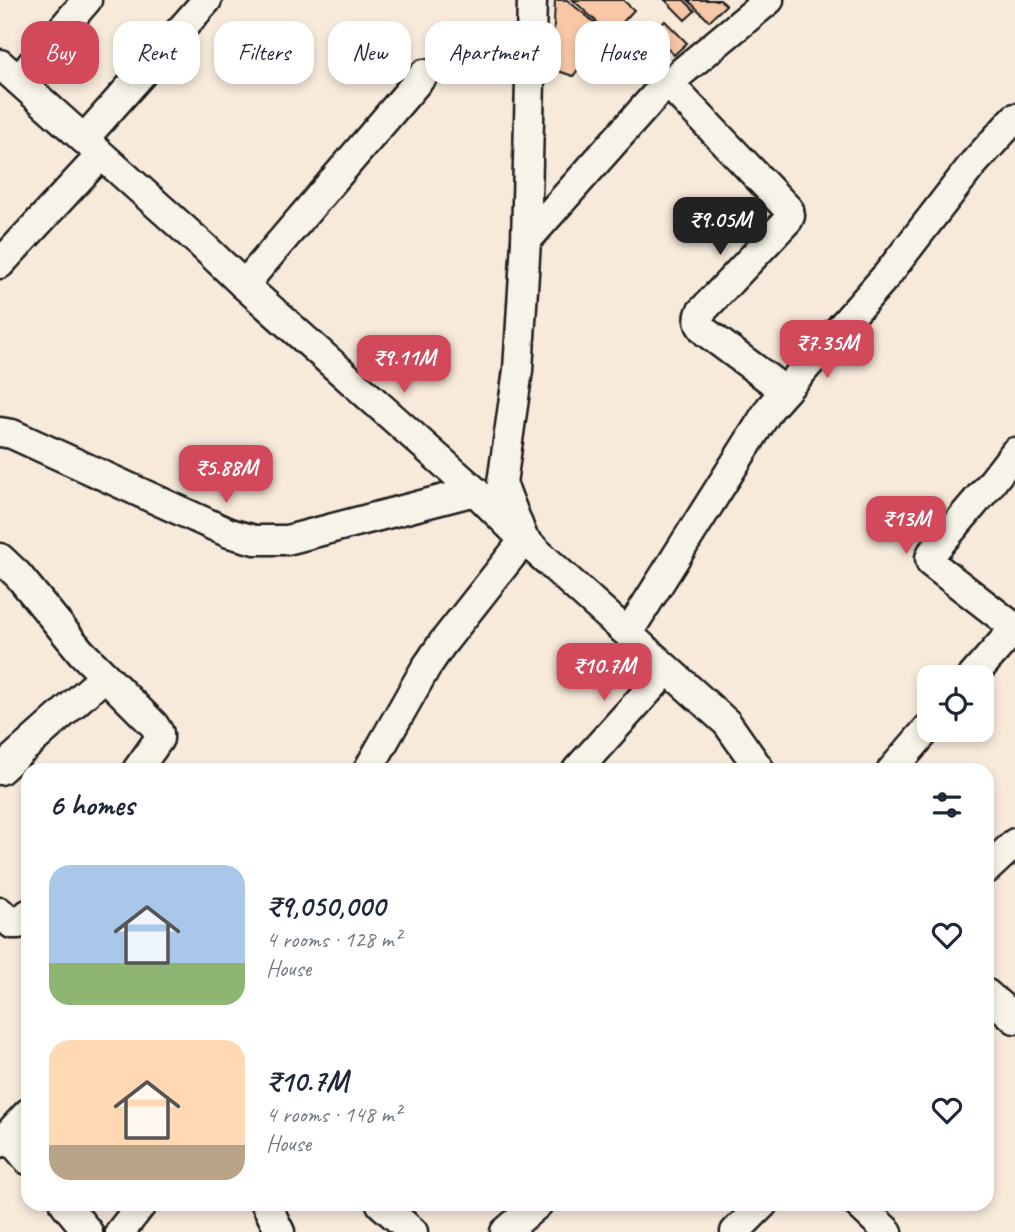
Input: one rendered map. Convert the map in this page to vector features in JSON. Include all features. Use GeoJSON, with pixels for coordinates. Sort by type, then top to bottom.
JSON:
{"type":"FeatureCollection","features":[{"type":"Feature","properties":{"kind":"street"},"geometry":{"type":"LineString","coordinates":[[87,0],[9,72],[475,491],[524,540],[727,723],[755,763]]}},
{"type":"Feature","properties":{"kind":"street"},"geometry":{"type":"LineString","coordinates":[[0,264],[207,0]]}},
{"type":"Feature","properties":{"kind":"street"},"geometry":{"type":"LineString","coordinates":[[524,540],[502,483],[518,370],[526,241],[532,0]]}},
{"type":"Feature","properties":{"kind":"street"},"geometry":{"type":"LineString","coordinates":[[670,81],[769,0]]}},
{"type":"Feature","properties":{"kind":"street"},"geometry":{"type":"LineString","coordinates":[[244,285],[424,74]]}},
{"type":"Feature","properties":{"kind":"street"},"geometry":{"type":"LineString","coordinates":[[526,241],[667,84]]}},
{"type":"Feature","properties":{"kind":"street"},"geometry":{"type":"LineString","coordinates":[[669,84],[789,210],[788,220],[698,318],[700,326],[707,332],[785,391]]}},
{"type":"Feature","properties":{"kind":"street"},"geometry":{"type":"LineString","coordinates":[[628,633],[770,408],[887,275],[973,164],[1015,118]]}},
{"type":"Feature","properties":{"kind":"street"},"geometry":{"type":"LineString","coordinates":[[0,432],[229,533],[255,540],[287,540],[475,491]]}},
{"type":"Feature","properties":{"kind":"street"},"geometry":{"type":"LineString","coordinates":[[983,665],[1015,628],[931,564],[930,558],[1015,452]]}},
{"type":"Feature","properties":{"kind":"street"},"geometry":{"type":"LineString","coordinates":[[372,763],[436,652],[524,540]]}},
{"type":"Feature","properties":{"kind":"street"},"geometry":{"type":"LineString","coordinates":[[0,558],[18,575],[81,652],[159,733],[156,746],[143,763]]}},
{"type":"Feature","properties":{"kind":"street"},"geometry":{"type":"LineString","coordinates":[[584,763],[667,670]]}},
{"type":"Feature","properties":{"kind":"street"},"geometry":{"type":"LineString","coordinates":[[0,770],[105,676]]}},
{"type":"Feature","properties":{"kind":"street"},"geometry":{"type":"LineString","coordinates":[[898,763],[917,741]]}},
{"type":"Feature","properties":{"kind":"street"},"geometry":{"type":"LineString","coordinates":[[994,862],[1015,843]]}},
{"type":"Feature","properties":{"kind":"street"},"geometry":{"type":"LineString","coordinates":[[0,912],[12,923],[18,924],[21,921]]}},
{"type":"Feature","properties":{"kind":"street"},"geometry":{"type":"LineString","coordinates":[[21,1121],[4,1139],[21,1154]]}},
{"type":"Feature","properties":{"kind":"street"},"geometry":{"type":"LineString","coordinates":[[71,1211],[88,1232]]}},
{"type":"Feature","properties":{"kind":"street"},"geometry":{"type":"LineString","coordinates":[[120,1232],[136,1211]]}},
{"type":"Feature","properties":{"kind":"street"},"geometry":{"type":"LineString","coordinates":[[270,1211],[280,1232]]}},
{"type":"Feature","properties":{"kind":"street"},"geometry":{"type":"LineString","coordinates":[[389,1211],[413,1232]]}},
{"type":"Feature","properties":{"kind":"street"},"geometry":{"type":"LineString","coordinates":[[505,1232],[530,1211]]}},
{"type":"Feature","properties":{"kind":"street"},"geometry":{"type":"LineString","coordinates":[[735,1232],[756,1211]]}},
{"type":"Feature","properties":{"kind":"street"},"geometry":{"type":"LineString","coordinates":[[866,1211],[888,1232]]}},
{"type":"Feature","properties":{"kind":"building"},"geometry":{"type":"Polygon","coordinates":[[[555,0],[567,0],[592,21],[575,21],[573,76],[561,72],[561,21],[554,21],[555,0]]]}},
{"type":"Feature","properties":{"kind":"building"},"geometry":{"type":"Polygon","coordinates":[[[573,0],[623,0],[634,10],[624,21],[596,21],[573,0]]]}},
{"type":"Feature","properties":{"kind":"building"},"geometry":{"type":"Polygon","coordinates":[[[665,0],[684,0],[695,11],[685,20],[665,0]]]}},
{"type":"Feature","properties":{"kind":"building"},"geometry":{"type":"Polygon","coordinates":[[[688,0],[720,0],[726,5],[709,21],[688,0]]]}},
{"type":"Feature","properties":{"kind":"building"},"geometry":{"type":"Polygon","coordinates":[[[670,26],[687,43],[674,55],[670,51],[670,26]]]}}]}
